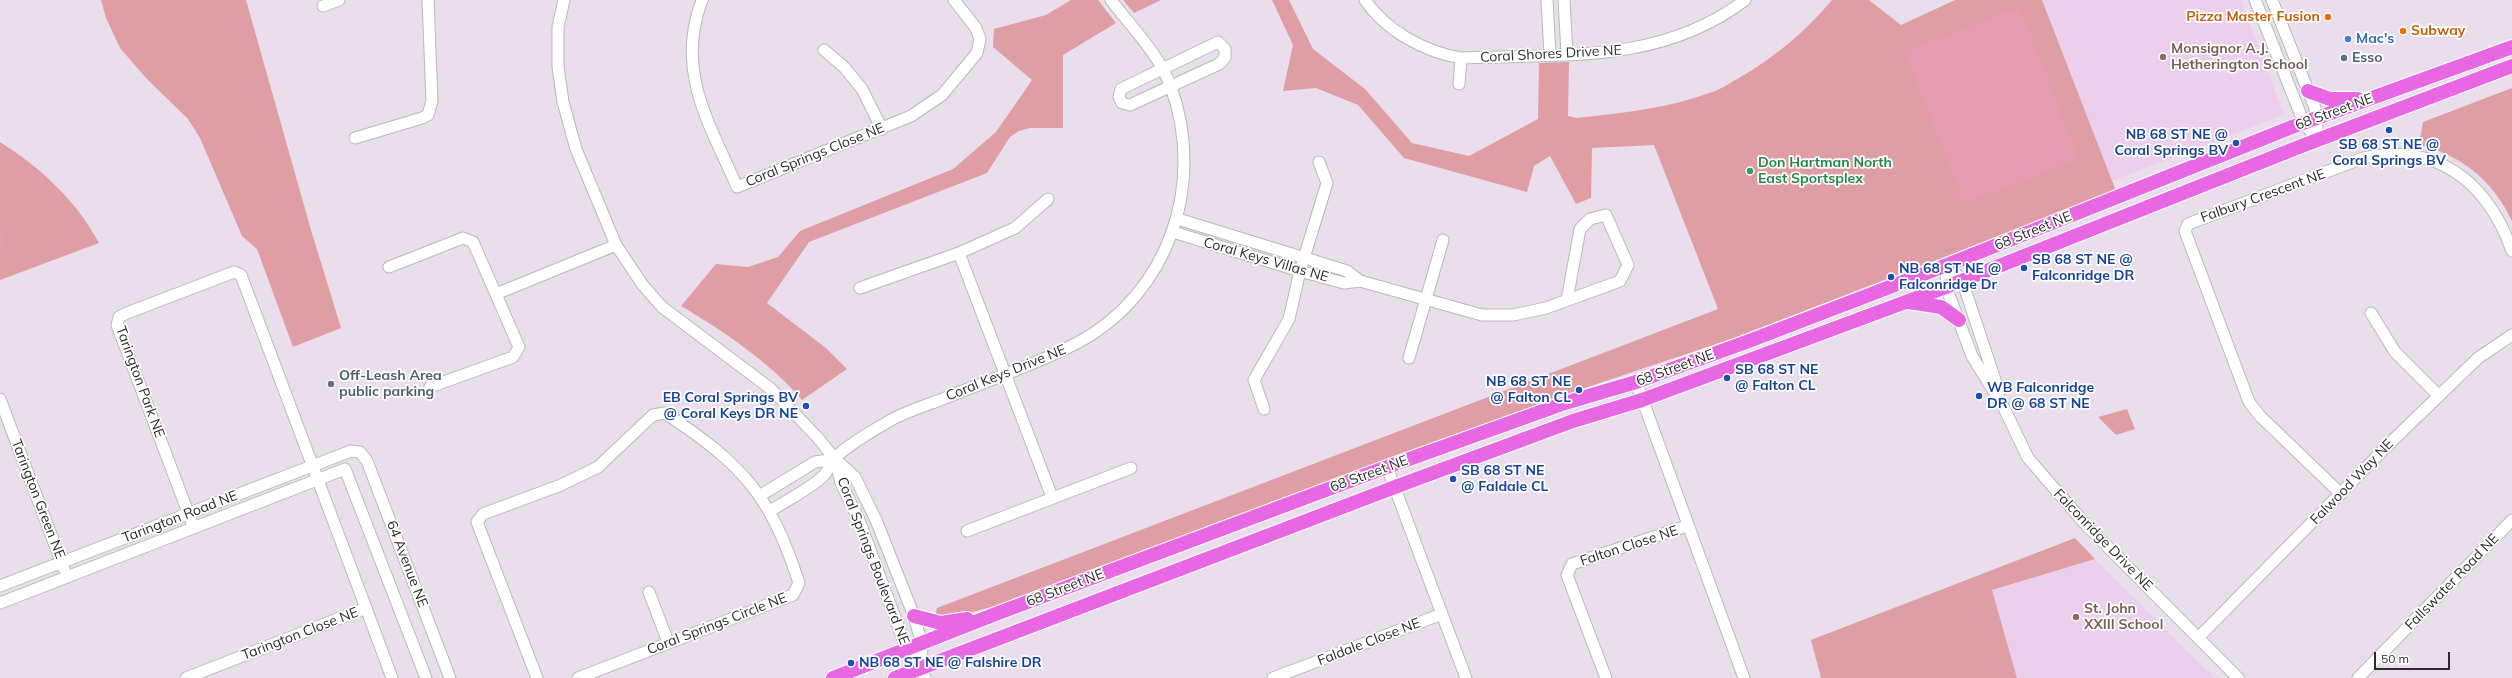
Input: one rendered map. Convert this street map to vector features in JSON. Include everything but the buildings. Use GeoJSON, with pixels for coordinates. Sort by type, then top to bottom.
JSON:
{"type":"FeatureCollection","features":[{"type":"Feature","properties":{"kind":"main road","name":"68 Street NE"},"geometry":{"type":"LineString","coordinates":[[833,678],[994,615],[1387,467],[1565,403],[1636,382],[1947,265],[2366,99],[2512,47]]}},
{"type":"Feature","properties":{"kind":"main road","name":"68 Street NE"},"geometry":{"type":"LineString","coordinates":[[895,678],[923,673],[1395,487],[1574,421],[1642,400],[1946,287],[2318,140],[2512,66]]}},
{"type":"Feature","properties":{"kind":"main road"},"geometry":{"type":"LineString","coordinates":[[2308,91],[2330,99],[2366,99]]}},
{"type":"Feature","properties":{"kind":"main road"},"geometry":{"type":"LineString","coordinates":[[1907,301],[1941,307],[1959,320]]}},
{"type":"Feature","properties":{"kind":"main road"},"geometry":{"type":"LineString","coordinates":[[914,616],[941,623],[994,615]]}},
{"type":"Feature","properties":{"kind":"street"},"geometry":{"type":"LineString","coordinates":[[323,6],[339,0]]}},
{"type":"Feature","properties":{"kind":"street"},"geometry":{"type":"LineString","coordinates":[[355,138],[428,115],[432,101],[428,0]]}},
{"type":"Feature","properties":{"kind":"street","name":"Coral Springs Boulevard NE"},"geometry":{"type":"LineString","coordinates":[[564,0],[558,27],[558,67],[563,102],[576,149],[616,245],[642,284],[662,307],[771,389],[818,438],[834,459],[855,478],[876,520],[914,616],[922,644],[923,673]]}},
{"type":"Feature","properties":{"kind":"street","name":"Coral Springs Close NE"},"geometry":{"type":"LineString","coordinates":[[702,0],[691,42],[694,80],[698,96],[736,186],[882,129],[910,116],[942,95],[977,53],[980,39],[976,28],[954,0]]}},
{"type":"Feature","properties":{"kind":"street","name":"Coral Keys Drive NE"},"geometry":{"type":"LineString","coordinates":[[834,459],[892,420],[1040,361],[1078,342],[1117,315],[1141,290],[1156,268],[1178,219],[1184,165],[1180,120],[1171,87],[1162,68],[1145,42],[1111,0]]}},
{"type":"Feature","properties":{"kind":"street","name":"Coral Shores Drive NE"},"geometry":{"type":"LineString","coordinates":[[1365,0],[1371,10],[1392,30],[1443,55],[1461,58],[1605,53],[1663,42],[1702,27],[1745,0]]}},
{"type":"Feature","properties":{"kind":"street"},"geometry":{"type":"LineString","coordinates":[[1547,0],[1550,55]]}},
{"type":"Feature","properties":{"kind":"street"},"geometry":{"type":"LineString","coordinates":[[1564,0],[1567,54]]}},
{"type":"Feature","properties":{"kind":"street"},"geometry":{"type":"LineString","coordinates":[[2255,0],[2304,123],[2318,140]]}},
{"type":"Feature","properties":{"kind":"street"},"geometry":{"type":"LineString","coordinates":[[2272,0],[2308,91],[2317,118],[2318,140]]}},
{"type":"Feature","properties":{"kind":"street"},"geometry":{"type":"LineString","coordinates":[[1218,42],[1224,49],[1225,58],[1219,64],[1171,87],[1130,106],[1122,102],[1119,97],[1121,89],[1208,45],[1218,42]]}},
{"type":"Feature","properties":{"kind":"street"},"geometry":{"type":"LineString","coordinates":[[824,50],[844,67],[862,89],[882,129]]}},
{"type":"Feature","properties":{"kind":"street"},"geometry":{"type":"LineString","coordinates":[[1459,84],[1461,58]]}},
{"type":"Feature","properties":{"kind":"street","name":"Falbury Crescent NE"},"geometry":{"type":"LineString","coordinates":[[2341,494],[2260,416],[2249,402],[2185,231],[2188,224],[2363,158],[2384,153],[2407,154],[2428,157],[2466,177],[2493,208],[2512,251]]}},
{"type":"Feature","properties":{"kind":"street"},"geometry":{"type":"LineString","coordinates":[[1264,410],[1254,380],[1288,319],[1302,264],[1327,183],[1319,162]]}},
{"type":"Feature","properties":{"kind":"street"},"geometry":{"type":"LineString","coordinates":[[860,288],[959,253],[1015,228],[1048,199]]}},
{"type":"Feature","properties":{"kind":"street","name":"Coral Keys Villas NE"},"geometry":{"type":"LineString","coordinates":[[1178,219],[1302,264],[1344,282],[1360,281],[1482,315],[1513,315],[1567,300],[1620,281],[1628,266],[1606,215],[1590,219],[1580,229],[1567,300]]}},
{"type":"Feature","properties":{"kind":"street","name":"Coral Keys Villas NE"},"geometry":{"type":"LineString","coordinates":[[1173,232],[1302,264]]}},
{"type":"Feature","properties":{"kind":"street"},"geometry":{"type":"LineString","coordinates":[[389,267],[463,238],[473,242],[519,347],[513,357],[430,386]]}},
{"type":"Feature","properties":{"kind":"street"},"geometry":{"type":"LineString","coordinates":[[1408,358],[1443,240]]}},
{"type":"Feature","properties":{"kind":"street"},"geometry":{"type":"LineString","coordinates":[[496,294],[616,245]]}},
{"type":"Feature","properties":{"kind":"street"},"geometry":{"type":"LineString","coordinates":[[959,253],[1052,497]]}},
{"type":"Feature","properties":{"kind":"street","name":"Falconridge Drive NE"},"geometry":{"type":"LineString","coordinates":[[1947,265],[1962,280],[2003,406]]}},
{"type":"Feature","properties":{"kind":"street","name":"Falconridge Drive NE"},"geometry":{"type":"LineString","coordinates":[[1947,265],[1946,287],[1972,356],[2003,406],[2028,458],[2047,482],[2086,525],[2199,637],[2238,678]]}},
{"type":"Feature","properties":{"kind":"street","name":"Tarington Park NE"},"geometry":{"type":"LineString","coordinates":[[194,528],[116,324],[119,317],[171,295],[234,272],[242,275],[366,608]]}},
{"type":"Feature","properties":{"kind":"street"},"geometry":{"type":"LineString","coordinates":[[2371,313],[2395,352],[2439,396]]}},
{"type":"Feature","properties":{"kind":"street","name":"Falwood Way NE"},"geometry":{"type":"LineString","coordinates":[[2199,637],[2478,358],[2512,335]]}},
{"type":"Feature","properties":{"kind":"street","name":"Falton Close NE"},"geometry":{"type":"LineString","coordinates":[[1636,382],[1687,526],[1744,678]]}},
{"type":"Feature","properties":{"kind":"street","name":"Tarington Green NE"},"geometry":{"type":"LineString","coordinates":[[0,399],[67,577]]}},
{"type":"Feature","properties":{"kind":"street","name":"Coral Springs Circle NE"},"geometry":{"type":"LineString","coordinates":[[537,678],[477,522],[483,514],[561,485],[598,467],[653,415],[665,414],[725,455],[760,495],[770,511],[790,555],[799,583],[793,596],[668,642],[578,678]]}},
{"type":"Feature","properties":{"kind":"street","name":"Tarington Road NE"},"geometry":{"type":"LineString","coordinates":[[0,586],[351,451],[360,452]]}},
{"type":"Feature","properties":{"kind":"street","name":"64 Avenue NE"},"geometry":{"type":"LineString","coordinates":[[360,452],[367,461],[450,678]]}},
{"type":"Feature","properties":{"kind":"street"},"geometry":{"type":"LineString","coordinates":[[760,495],[815,462],[834,459]]}},
{"type":"Feature","properties":{"kind":"street"},"geometry":{"type":"LineString","coordinates":[[770,511],[824,476],[834,459]]}},
{"type":"Feature","properties":{"kind":"street","name":"Coral Springs Boulevard NE"},"geometry":{"type":"LineString","coordinates":[[834,459],[840,483],[858,520],[907,650],[923,673]]}},
{"type":"Feature","properties":{"kind":"street"},"geometry":{"type":"LineString","coordinates":[[1387,467],[1466,678]]}},
{"type":"Feature","properties":{"kind":"street"},"geometry":{"type":"LineString","coordinates":[[967,530],[1131,468]]}},
{"type":"Feature","properties":{"kind":"street","name":"Tarington Road NE"},"geometry":{"type":"LineString","coordinates":[[0,603],[345,469]]}},
{"type":"Feature","properties":{"kind":"street","name":"64 Avenue NE"},"geometry":{"type":"LineString","coordinates":[[345,469],[426,678]]}},
{"type":"Feature","properties":{"kind":"street","name":"Fallswater Road NE"},"geometry":{"type":"LineString","coordinates":[[2358,678],[2512,520]]}},
{"type":"Feature","properties":{"kind":"street","name":"Falton Close NE"},"geometry":{"type":"LineString","coordinates":[[1606,678],[1567,575],[1572,564],[1687,526]]}},
{"type":"Feature","properties":{"kind":"street"},"geometry":{"type":"LineString","coordinates":[[649,592],[668,642]]}},
{"type":"Feature","properties":{"kind":"street","name":"Tarington Close NE"},"geometry":{"type":"LineString","coordinates":[[186,678],[366,608],[392,678]]}},
{"type":"Feature","properties":{"kind":"street","name":"Faldale Close NE"},"geometry":{"type":"LineString","coordinates":[[1273,678],[1442,614]]}},
{"type":"Feature","properties":{"kind":"shaded area"},"geometry":{"type":"Polygon","coordinates":[[[101,0],[246,0],[311,230],[341,328],[293,347],[257,249],[242,236],[200,138],[188,119],[146,78],[120,48],[106,18],[101,0]]]}},
{"type":"Feature","properties":{"kind":"shaded area"},"geometry":{"type":"Polygon","coordinates":[[[1071,0],[1098,0],[1116,23],[1063,55],[1063,128],[1030,128],[1019,131],[1010,137],[987,173],[809,242],[767,303],[826,348],[847,369],[802,400],[790,386],[761,360],[713,326],[681,306],[716,264],[748,267],[778,257],[800,231],[953,169],[996,132],[1032,80],[993,47],[994,29],[1046,15],[1071,0]]]}},
{"type":"Feature","properties":{"kind":"shaded area"},"geometry":{"type":"Polygon","coordinates":[[[1123,0],[1161,0],[1134,13],[1123,0]]]}},
{"type":"Feature","properties":{"kind":"shaded area"},"geometry":{"type":"Polygon","coordinates":[[[1272,0],[1289,0],[1313,49],[1365,89],[1412,143],[1469,156],[1538,119],[1539,63],[1569,62],[1568,116],[1577,118],[1612,114],[1681,102],[1721,88],[1777,53],[1811,23],[1832,0],[1869,0],[1901,25],[1955,0],[2042,0],[2116,191],[1734,338],[1555,398],[1011,602],[953,617],[935,617],[937,608],[1718,309],[1654,145],[1592,148],[1591,198],[1576,204],[1550,156],[1534,166],[1527,192],[1404,158],[1358,105],[1316,88],[1283,91],[1293,45],[1272,0]]]}},
{"type":"Feature","properties":{"kind":"shaded area","name":"Monsignor A.J. Hetherington School"},"geometry":{"type":"Polygon","coordinates":[[[2042,0],[2241,0],[2284,115],[2112,181],[2042,0]]]}},
{"type":"Feature","properties":{"kind":"shaded area"},"geometry":{"type":"Polygon","coordinates":[[[2020,7],[2079,159],[1964,204],[1905,52],[2020,7]]]}},
{"type":"Feature","properties":{"kind":"shaded area"},"geometry":{"type":"Polygon","coordinates":[[[2512,88],[2512,221],[2496,194],[2486,182],[2474,172],[2449,155],[2435,149],[2419,145],[2423,122],[2512,88]]]}},
{"type":"Feature","properties":{"kind":"shaded area"},"geometry":{"type":"Polygon","coordinates":[[[0,142],[30,163],[56,186],[80,213],[99,243],[0,280],[0,142]]]}},
{"type":"Feature","properties":{"kind":"shaded area"},"geometry":{"type":"Polygon","coordinates":[[[0,220],[6,248],[0,250],[0,220]]]}},
{"type":"Feature","properties":{"kind":"shaded area"},"geometry":{"type":"Polygon","coordinates":[[[2127,409],[2135,429],[2116,435],[2098,417],[2127,409]]]}},
{"type":"Feature","properties":{"kind":"shaded area"},"geometry":{"type":"Polygon","coordinates":[[[2075,538],[2095,559],[1992,590],[2017,678],[1821,678],[1811,640],[2075,538]]]}},
{"type":"Feature","properties":{"kind":"shaded area","name":"St. John XXIII School"},"geometry":{"type":"Polygon","coordinates":[[[2095,559],[2215,678],[2017,678],[1992,590],[2095,559]]]}},
{"type":"Feature","properties":{"kind":"place","name":"Pizza Master Fusion"},"geometry":{"type":"Point","coordinates":[2328,17]}},
{"type":"Feature","properties":{"kind":"place","name":"Subway"},"geometry":{"type":"Point","coordinates":[2403,31]}},
{"type":"Feature","properties":{"kind":"place","name":"Mac's"},"geometry":{"type":"Point","coordinates":[2348,39]}},
{"type":"Feature","properties":{"kind":"place","name":"Monsignor A.J. Hetherington School"},"geometry":{"type":"Point","coordinates":[2163,57]}},
{"type":"Feature","properties":{"kind":"place","name":"Esso"},"geometry":{"type":"Point","coordinates":[2344,58]}},
{"type":"Feature","properties":{"kind":"place","name":"SB 68 ST NE @ Coral Springs BV"},"geometry":{"type":"Point","coordinates":[2389,130]}},
{"type":"Feature","properties":{"kind":"place","name":"NB 68 ST NE @ Coral Springs BV"},"geometry":{"type":"Point","coordinates":[2236,143]}},
{"type":"Feature","properties":{"kind":"place","name":"Don Hartman North East Sportsplex"},"geometry":{"type":"Point","coordinates":[1750,171]}},
{"type":"Feature","properties":{"kind":"place","name":"SB 68 ST NE @ Falconridge DR"},"geometry":{"type":"Point","coordinates":[2024,268]}},
{"type":"Feature","properties":{"kind":"place","name":"NB 68 ST NE @ Falconridge Dr"},"geometry":{"type":"Point","coordinates":[1891,277]}},
{"type":"Feature","properties":{"kind":"place","name":"SB 68 ST NE @ Falton CL"},"geometry":{"type":"Point","coordinates":[1727,378]}},
{"type":"Feature","properties":{"kind":"place","name":"Off-Leash Area public parking"},"geometry":{"type":"Point","coordinates":[331,384]}},
{"type":"Feature","properties":{"kind":"place","name":"NB 68 ST NE @ Falton CL"},"geometry":{"type":"Point","coordinates":[1579,390]}},
{"type":"Feature","properties":{"kind":"place","name":"WB Falconridge DR @ 68 ST NE"},"geometry":{"type":"Point","coordinates":[1979,396]}},
{"type":"Feature","properties":{"kind":"place","name":"EB Coral Springs BV @ Coral Keys DR NE"},"geometry":{"type":"Point","coordinates":[806,406]}},
{"type":"Feature","properties":{"kind":"place","name":"SB 68 ST NE @ Faldale CL"},"geometry":{"type":"Point","coordinates":[1453,479]}},
{"type":"Feature","properties":{"kind":"place","name":"St. John XXIII School"},"geometry":{"type":"Point","coordinates":[2076,617]}},
{"type":"Feature","properties":{"kind":"place","name":"NB 68 ST NE @ Falshire DR"},"geometry":{"type":"Point","coordinates":[851,663]}}]}
